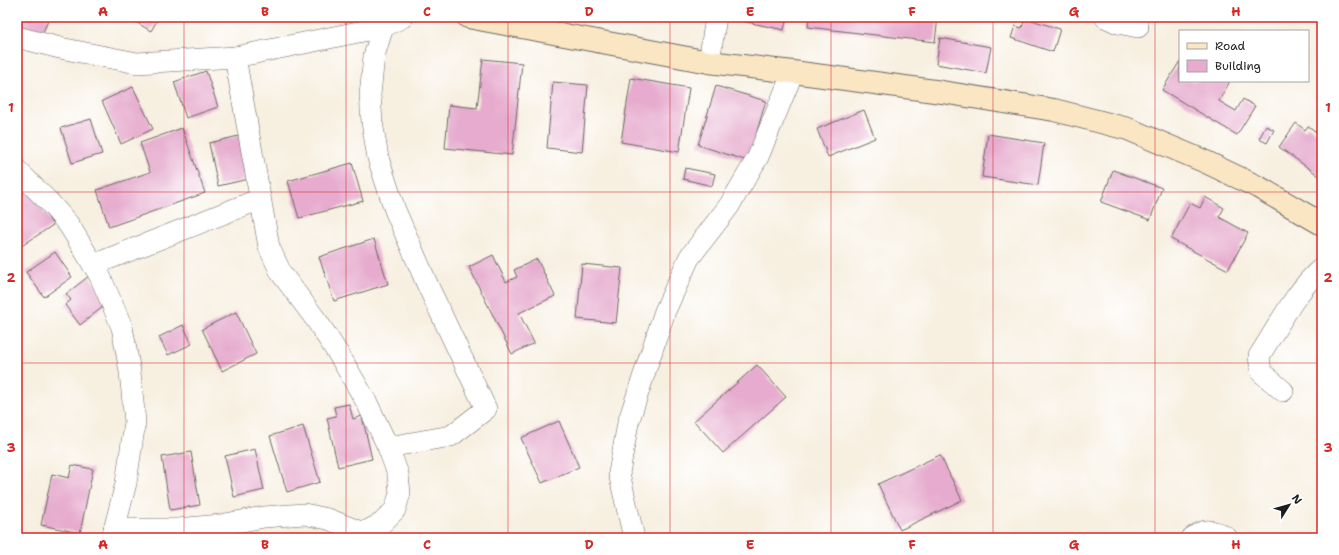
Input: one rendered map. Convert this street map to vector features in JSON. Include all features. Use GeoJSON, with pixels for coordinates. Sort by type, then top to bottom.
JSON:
{"type":"FeatureCollection","features":[{"type":"Feature","properties":{"kind":"street"},"geometry":{"type":"LineString","coordinates":[[17,37],[60,48],[137,63],[235,57],[384,26],[402,17]]}},
{"type":"Feature","properties":{"kind":"street"},"geometry":{"type":"LineString","coordinates":[[468,17],[709,62],[942,92],[1054,110],[1128,129],[1206,162],[1258,187],[1322,224]]}},
{"type":"Feature","properties":{"kind":"street"},"geometry":{"type":"LineString","coordinates":[[709,62],[716,17]]}},
{"type":"Feature","properties":{"kind":"street"},"geometry":{"type":"LineString","coordinates":[[1105,17],[1118,23],[1138,27]]}},
{"type":"Feature","properties":{"kind":"street"},"geometry":{"type":"LineString","coordinates":[[384,26],[374,56],[370,95],[372,122],[378,158],[395,210],[428,286],[486,409],[451,436],[388,447]]}},
{"type":"Feature","properties":{"kind":"street"},"geometry":{"type":"LineString","coordinates":[[17,170],[49,202],[69,225],[100,276],[122,327],[130,372],[135,422],[126,483],[113,534],[178,529],[264,517],[304,514],[328,519],[364,533],[382,523],[395,510],[400,494],[398,474],[388,447],[367,403],[341,358],[317,321],[281,273],[269,247],[235,57]]}},
{"type":"Feature","properties":{"kind":"street"},"geometry":{"type":"LineString","coordinates":[[634,538],[619,473],[628,423],[665,311],[690,258],[729,206],[758,157],[793,72]]}},
{"type":"Feature","properties":{"kind":"street"},"geometry":{"type":"LineString","coordinates":[[1258,187],[1322,241]]}},
{"type":"Feature","properties":{"kind":"street"},"geometry":{"type":"LineString","coordinates":[[93,265],[260,199]]}},
{"type":"Feature","properties":{"kind":"street"},"geometry":{"type":"LineString","coordinates":[[1283,391],[1261,372],[1259,356],[1297,298],[1315,273],[1322,268]]}},
{"type":"Feature","properties":{"kind":"street"},"geometry":{"type":"LineString","coordinates":[[1192,538],[1201,531],[1210,531],[1228,538]]}},
{"type":"Feature","properties":{"kind":"building"},"geometry":{"type":"Polygon","coordinates":[[[17,17],[50,17],[41,36],[17,25],[17,17]]]}},
{"type":"Feature","properties":{"kind":"building"},"geometry":{"type":"Polygon","coordinates":[[[127,17],[159,17],[151,31],[127,17]]]}},
{"type":"Feature","properties":{"kind":"building"},"geometry":{"type":"Polygon","coordinates":[[[694,17],[694,19],[679,18],[694,17]]]}},
{"type":"Feature","properties":{"kind":"building"},"geometry":{"type":"Polygon","coordinates":[[[743,17],[787,17],[784,30],[742,21],[743,17]]]}},
{"type":"Feature","properties":{"kind":"building"},"geometry":{"type":"Polygon","coordinates":[[[809,17],[938,17],[935,42],[808,27],[809,17]]]}},
{"type":"Feature","properties":{"kind":"building"},"geometry":{"type":"Polygon","coordinates":[[[1025,18],[1060,29],[1053,52],[1011,38],[1015,26],[1022,28],[1025,18]]]}},
{"type":"Feature","properties":{"kind":"building"},"geometry":{"type":"Polygon","coordinates":[[[940,38],[991,47],[986,73],[936,64],[940,38]]]}},
{"type":"Feature","properties":{"kind":"building"},"geometry":{"type":"Polygon","coordinates":[[[483,59],[522,63],[512,155],[445,148],[449,105],[477,108],[483,59]]]}},
{"type":"Feature","properties":{"kind":"building"},"geometry":{"type":"Polygon","coordinates":[[[1179,63],[1179,82],[1229,82],[1219,101],[1236,111],[1243,99],[1255,106],[1237,135],[1162,90],[1179,63]]]}},
{"type":"Feature","properties":{"kind":"building"},"geometry":{"type":"Polygon","coordinates":[[[206,71],[218,107],[186,118],[174,82],[206,71]]]}},
{"type":"Feature","properties":{"kind":"building"},"geometry":{"type":"Polygon","coordinates":[[[631,78],[689,88],[679,152],[621,142],[631,78]]]}},
{"type":"Feature","properties":{"kind":"building"},"geometry":{"type":"Polygon","coordinates":[[[553,82],[588,85],[582,152],[547,148],[553,82]]]}},
{"type":"Feature","properties":{"kind":"building"},"geometry":{"type":"Polygon","coordinates":[[[716,86],[766,101],[748,161],[698,145],[716,86]]]}},
{"type":"Feature","properties":{"kind":"building"},"geometry":{"type":"Polygon","coordinates":[[[133,87],[153,129],[121,144],[102,101],[133,87]]]}},
{"type":"Feature","properties":{"kind":"building"},"geometry":{"type":"Polygon","coordinates":[[[864,110],[875,138],[828,157],[817,129],[864,110]]]}},
{"type":"Feature","properties":{"kind":"building"},"geometry":{"type":"Polygon","coordinates":[[[91,119],[102,154],[72,163],[61,128],[91,119]]]}},
{"type":"Feature","properties":{"kind":"building"},"geometry":{"type":"Polygon","coordinates":[[[1296,123],[1305,130],[1308,126],[1322,136],[1322,178],[1279,147],[1296,123]]]}},
{"type":"Feature","properties":{"kind":"building"},"geometry":{"type":"Polygon","coordinates":[[[1266,126],[1274,130],[1267,143],[1259,139],[1266,126]]]}},
{"type":"Feature","properties":{"kind":"building"},"geometry":{"type":"Polygon","coordinates":[[[182,128],[205,193],[109,227],[97,190],[150,172],[140,143],[182,128]]]}},
{"type":"Feature","properties":{"kind":"building"},"geometry":{"type":"Polygon","coordinates":[[[988,134],[1044,143],[1038,185],[982,177],[988,134]]]}},
{"type":"Feature","properties":{"kind":"building"},"geometry":{"type":"Polygon","coordinates":[[[243,135],[253,178],[218,186],[209,143],[243,135]]]}},
{"type":"Feature","properties":{"kind":"building"},"geometry":{"type":"Polygon","coordinates":[[[352,163],[363,201],[299,218],[288,181],[352,163]]]}},
{"type":"Feature","properties":{"kind":"building"},"geometry":{"type":"Polygon","coordinates":[[[685,168],[715,174],[712,186],[683,179],[685,168]]]}},
{"type":"Feature","properties":{"kind":"building"},"geometry":{"type":"Polygon","coordinates":[[[1113,170],[1162,188],[1150,220],[1101,202],[1113,170]]]}},
{"type":"Feature","properties":{"kind":"building"},"geometry":{"type":"Polygon","coordinates":[[[26,184],[53,225],[17,249],[17,190],[26,184]]]}},
{"type":"Feature","properties":{"kind":"building"},"geometry":{"type":"Polygon","coordinates":[[[1205,197],[1224,208],[1219,217],[1248,233],[1228,270],[1171,239],[1190,203],[1200,208],[1205,197]]]}},
{"type":"Feature","properties":{"kind":"building"},"geometry":{"type":"Polygon","coordinates":[[[374,239],[388,284],[334,301],[319,257],[374,239]]]}},
{"type":"Feature","properties":{"kind":"building"},"geometry":{"type":"Polygon","coordinates":[[[55,252],[72,277],[44,297],[26,272],[55,252]]]}},
{"type":"Feature","properties":{"kind":"building"},"geometry":{"type":"Polygon","coordinates":[[[493,255],[506,282],[517,277],[514,270],[537,259],[555,296],[519,313],[534,343],[512,354],[469,267],[493,255]]]}},
{"type":"Feature","properties":{"kind":"building"},"geometry":{"type":"Polygon","coordinates":[[[582,264],[622,268],[616,323],[577,319],[582,264]]]}},
{"type":"Feature","properties":{"kind":"building"},"geometry":{"type":"Polygon","coordinates":[[[89,276],[109,302],[80,325],[65,305],[71,300],[66,294],[89,276]]]}},
{"type":"Feature","properties":{"kind":"building"},"geometry":{"type":"Polygon","coordinates":[[[236,312],[256,354],[222,371],[202,329],[236,312]]]}},
{"type":"Feature","properties":{"kind":"building"},"geometry":{"type":"Polygon","coordinates":[[[183,325],[192,344],[168,355],[159,337],[183,325]]]}},
{"type":"Feature","properties":{"kind":"building"},"geometry":{"type":"Polygon","coordinates":[[[757,365],[786,397],[723,453],[694,421],[757,365]]]}},
{"type":"Feature","properties":{"kind":"building"},"geometry":{"type":"Polygon","coordinates":[[[349,404],[353,419],[362,416],[372,459],[338,467],[327,418],[336,416],[334,407],[349,404]]]}},
{"type":"Feature","properties":{"kind":"building"},"geometry":{"type":"Polygon","coordinates":[[[559,421],[579,467],[542,483],[521,438],[559,421]]]}},
{"type":"Feature","properties":{"kind":"building"},"geometry":{"type":"Polygon","coordinates":[[[303,426],[320,482],[287,492],[270,436],[303,426]]]}},
{"type":"Feature","properties":{"kind":"building"},"geometry":{"type":"Polygon","coordinates":[[[255,449],[264,490],[234,497],[225,456],[255,449]]]}},
{"type":"Feature","properties":{"kind":"building"},"geometry":{"type":"Polygon","coordinates":[[[191,452],[200,505],[170,510],[162,457],[191,452]]]}},
{"type":"Feature","properties":{"kind":"building"},"geometry":{"type":"Polygon","coordinates":[[[940,455],[962,500],[900,530],[878,484],[940,455]]]}},
{"type":"Feature","properties":{"kind":"building"},"geometry":{"type":"Polygon","coordinates":[[[72,465],[93,469],[80,533],[41,525],[52,474],[69,478],[72,465]]]}}]}
